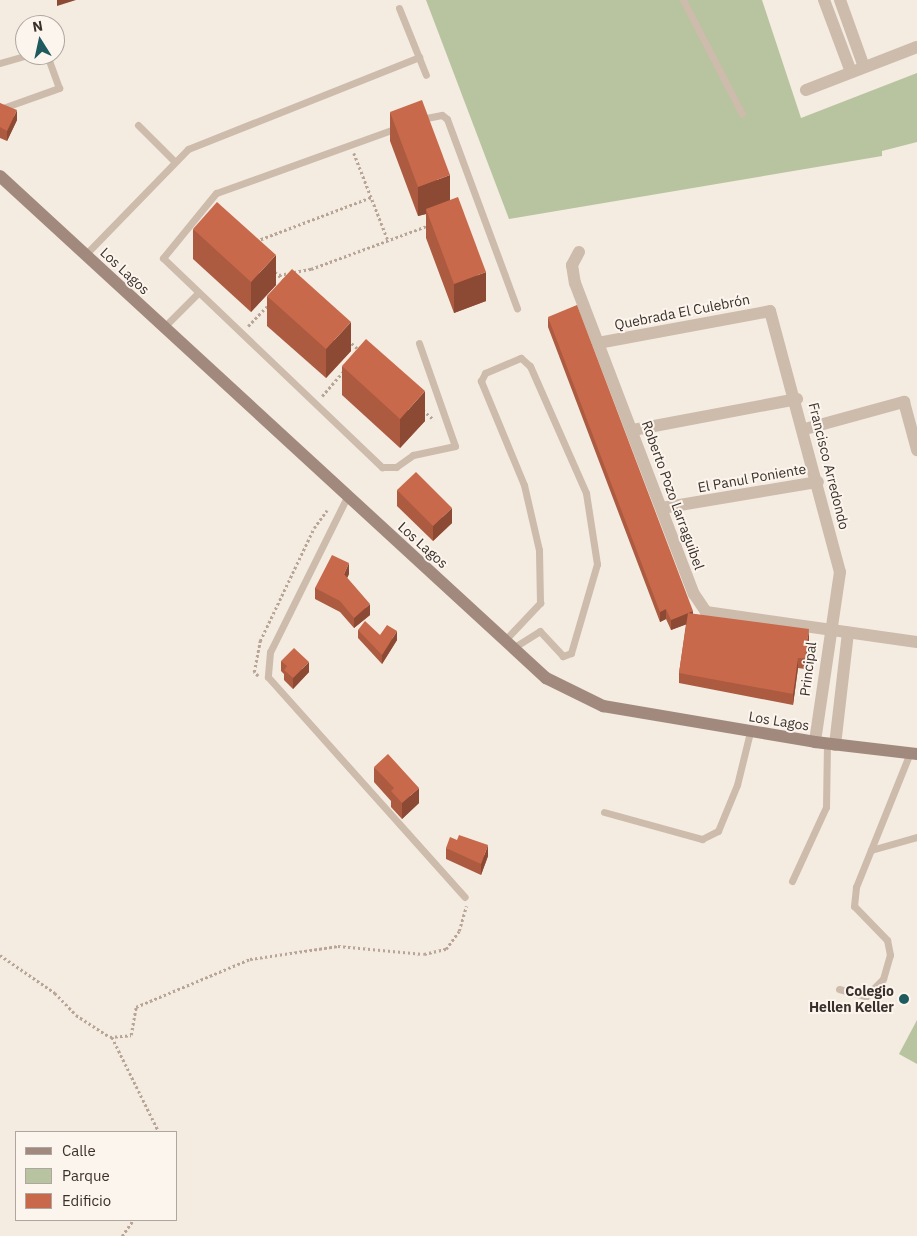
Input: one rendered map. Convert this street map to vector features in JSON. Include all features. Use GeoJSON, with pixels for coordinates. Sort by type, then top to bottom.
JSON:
{"type":"FeatureCollection","features":[{"type":"Feature","properties":{"kind":"main road","name":"Los Lagos"},"geometry":{"type":"LineString","coordinates":[[0,176],[546,678],[603,706],[826,744],[914,753]]}},
{"type":"Feature","properties":{"kind":"street"},"geometry":{"type":"LineString","coordinates":[[824,0],[851,72]]}},
{"type":"Feature","properties":{"kind":"street"},"geometry":{"type":"LineString","coordinates":[[840,0],[864,67]]}},
{"type":"Feature","properties":{"kind":"street"},"geometry":{"type":"LineString","coordinates":[[806,90],[917,47]]}},
{"type":"Feature","properties":{"kind":"street","name":"Roberto Pozo Larraguibel"},"geometry":{"type":"LineString","coordinates":[[579,252],[572,265],[575,284],[634,430],[694,594],[706,612],[828,629],[848,634],[917,642]]}},
{"type":"Feature","properties":{"kind":"street","name":"Quebrada El Culebrón"},"geometry":{"type":"LineString","coordinates":[[598,343],[770,311]]}},
{"type":"Feature","properties":{"kind":"street","name":"Francisco Arredondo"},"geometry":{"type":"LineString","coordinates":[[770,311],[797,399],[840,572],[828,629]]}},
{"type":"Feature","properties":{"kind":"street"},"geometry":{"type":"LineString","coordinates":[[634,430],[797,399]]}},
{"type":"Feature","properties":{"kind":"street"},"geometry":{"type":"LineString","coordinates":[[805,429],[904,402],[917,450]]}},
{"type":"Feature","properties":{"kind":"street","name":"El Panul Poniente"},"geometry":{"type":"LineString","coordinates":[[662,508],[818,482]]}},
{"type":"Feature","properties":{"kind":"street","name":"Principal"},"geometry":{"type":"LineString","coordinates":[[826,744],[828,629]]}},
{"type":"Feature","properties":{"kind":"street"},"geometry":{"type":"LineString","coordinates":[[826,744],[848,634]]}},
{"type":"Feature","properties":{"kind":"lane"},"geometry":{"type":"LineString","coordinates":[[682,0],[742,114]]}},
{"type":"Feature","properties":{"kind":"lane"},"geometry":{"type":"LineString","coordinates":[[399,8],[426,75]]}},
{"type":"Feature","properties":{"kind":"lane"},"geometry":{"type":"LineString","coordinates":[[85,255],[174,161],[202,143],[419,57]]}},
{"type":"Feature","properties":{"kind":"lane"},"geometry":{"type":"LineString","coordinates":[[0,63],[15,59]]}},
{"type":"Feature","properties":{"kind":"lane"},"geometry":{"type":"LineString","coordinates":[[0,109],[59,88],[51,65]]}},
{"type":"Feature","properties":{"kind":"lane"},"geometry":{"type":"LineString","coordinates":[[414,121],[432,115],[447,119],[517,308]]}},
{"type":"Feature","properties":{"kind":"lane"},"geometry":{"type":"LineString","coordinates":[[138,125],[174,161]]}},
{"type":"Feature","properties":{"kind":"lane"},"geometry":{"type":"LineString","coordinates":[[405,125],[216,193],[163,258],[197,294],[382,467],[390,468],[413,455],[455,446],[449,424],[419,343]]}},
{"type":"Feature","properties":{"kind":"lane"},"geometry":{"type":"LineString","coordinates":[[164,327],[197,294]]}},
{"type":"Feature","properties":{"kind":"lane"},"geometry":{"type":"LineString","coordinates":[[521,358],[530,366],[586,493],[596,564],[571,653],[563,656],[540,631],[510,643],[540,603],[539,550],[524,485],[481,381],[485,373],[521,358]]}},
{"type":"Feature","properties":{"kind":"lane"},"geometry":{"type":"LineString","coordinates":[[344,494],[270,652],[268,677],[463,899]]}},
{"type":"Feature","properties":{"kind":"lane"},"geometry":{"type":"LineString","coordinates":[[604,812],[702,839],[718,831],[737,785],[750,732]]}},
{"type":"Feature","properties":{"kind":"lane"},"geometry":{"type":"LineString","coordinates":[[792,881],[826,807],[826,744]]}},
{"type":"Feature","properties":{"kind":"lane"},"geometry":{"type":"LineString","coordinates":[[839,989],[866,996],[883,979],[890,956],[887,940],[854,906],[871,850],[914,753]]}},
{"type":"Feature","properties":{"kind":"lane"},"geometry":{"type":"LineString","coordinates":[[871,850],[917,837]]}},
{"type":"Feature","properties":{"kind":"path"},"geometry":{"type":"LineString","coordinates":[[351,144],[388,240]]}},
{"type":"Feature","properties":{"kind":"path"},"geometry":{"type":"LineString","coordinates":[[254,242],[372,197]]}},
{"type":"Feature","properties":{"kind":"path"},"geometry":{"type":"LineString","coordinates":[[279,275],[312,268],[434,223]]}},
{"type":"Feature","properties":{"kind":"path"},"geometry":{"type":"LineString","coordinates":[[272,269],[288,284]]}},
{"type":"Feature","properties":{"kind":"path"},"geometry":{"type":"LineString","coordinates":[[240,334],[275,299]]}},
{"type":"Feature","properties":{"kind":"path"},"geometry":{"type":"LineString","coordinates":[[346,338],[361,352],[354,359]]}},
{"type":"Feature","properties":{"kind":"path"},"geometry":{"type":"LineString","coordinates":[[315,404],[348,366]]}},
{"type":"Feature","properties":{"kind":"path"},"geometry":{"type":"LineString","coordinates":[[419,406],[440,426],[449,424]]}},
{"type":"Feature","properties":{"kind":"path"},"geometry":{"type":"LineString","coordinates":[[261,680],[254,672],[260,641],[314,528],[344,494]]}},
{"type":"Feature","properties":{"kind":"path"},"geometry":{"type":"LineString","coordinates":[[112,1037],[131,1035],[136,1007],[250,959],[338,946],[424,954],[446,949],[459,931],[467,908],[463,899]]}},
{"type":"Feature","properties":{"kind":"path"},"geometry":{"type":"LineString","coordinates":[[0,955],[55,993],[76,1015],[112,1037],[159,1131]]}},
{"type":"Feature","properties":{"kind":"path"},"geometry":{"type":"LineString","coordinates":[[122,1236],[132,1221]]}},
{"type":"Feature","properties":{"kind":"green space"},"geometry":{"type":"Polygon","coordinates":[[[426,0],[762,0],[801,118],[917,73],[917,142],[882,151],[882,156],[509,219],[426,0]]]}},
{"type":"Feature","properties":{"kind":"green space"},"geometry":{"type":"Polygon","coordinates":[[[917,1020],[917,1064],[899,1054],[917,1020]]]}},
{"type":"Feature","properties":{"kind":"building"},"geometry":{"type":"Polygon","coordinates":[[[422,100],[450,175],[418,187],[390,112],[422,100]]]}},
{"type":"Feature","properties":{"kind":"building"},"geometry":{"type":"Polygon","coordinates":[[[0,103],[17,110],[7,131],[0,127],[0,103]]]}},
{"type":"Feature","properties":{"kind":"building"},"geometry":{"type":"Polygon","coordinates":[[[458,197],[486,272],[454,284],[426,209],[458,197]]]}},
{"type":"Feature","properties":{"kind":"building"},"geometry":{"type":"Polygon","coordinates":[[[217,202],[276,255],[251,282],[193,229],[217,202]]]}},
{"type":"Feature","properties":{"kind":"building"},"geometry":{"type":"Polygon","coordinates":[[[292,269],[351,322],[326,349],[267,296],[292,269]]]}},
{"type":"Feature","properties":{"kind":"building"},"geometry":{"type":"Polygon","coordinates":[[[577,305],[693,611],[671,620],[666,609],[660,612],[548,317],[577,305]]]}},
{"type":"Feature","properties":{"kind":"building"},"geometry":{"type":"Polygon","coordinates":[[[366,339],[425,391],[400,419],[342,366],[366,339]]]}},
{"type":"Feature","properties":{"kind":"building"},"geometry":{"type":"Polygon","coordinates":[[[416,472],[452,508],[433,526],[397,490],[416,472]]]}},
{"type":"Feature","properties":{"kind":"building"},"geometry":{"type":"Polygon","coordinates":[[[332,555],[349,563],[344,574],[370,604],[354,618],[340,601],[315,588],[332,555]]]}},
{"type":"Feature","properties":{"kind":"building"},"geometry":{"type":"Polygon","coordinates":[[[688,613],[809,629],[805,658],[798,658],[793,694],[679,673],[688,613]]]}},
{"type":"Feature","properties":{"kind":"building"},"geometry":{"type":"Polygon","coordinates":[[[365,621],[380,635],[387,625],[397,631],[382,655],[358,630],[365,621]]]}},
{"type":"Feature","properties":{"kind":"building"},"geometry":{"type":"Polygon","coordinates":[[[294,648],[309,662],[293,678],[284,670],[287,666],[281,661],[294,648]]]}},
{"type":"Feature","properties":{"kind":"building"},"geometry":{"type":"Polygon","coordinates":[[[388,754],[419,788],[402,803],[391,791],[394,788],[374,767],[388,754]]]}},
{"type":"Feature","properties":{"kind":"building"},"geometry":{"type":"Polygon","coordinates":[[[459,835],[488,845],[481,864],[446,848],[450,837],[457,840],[459,835]]]}},
{"type":"Feature","properties":{"kind":"place","name":"Colegio Hellen Keller"},"geometry":{"type":"Point","coordinates":[904,999]}}]}
